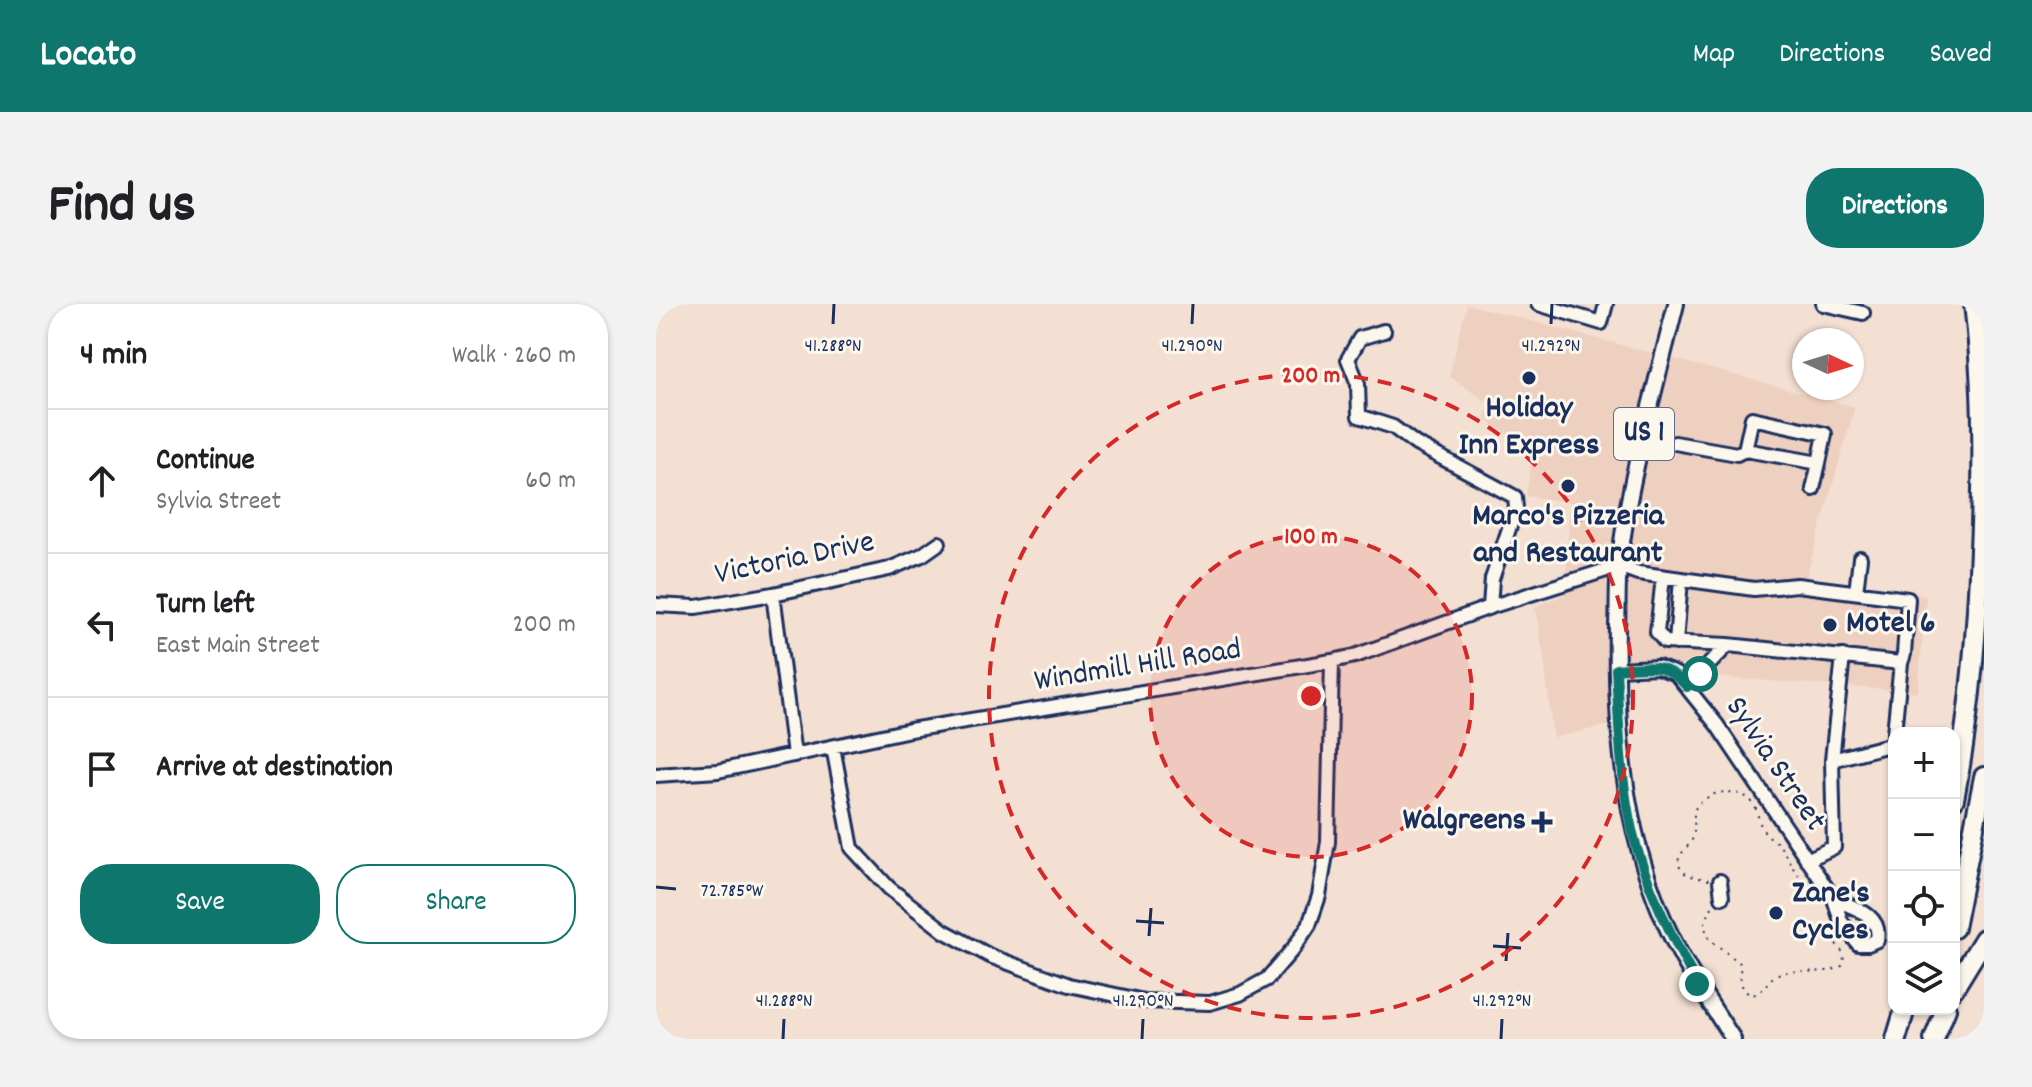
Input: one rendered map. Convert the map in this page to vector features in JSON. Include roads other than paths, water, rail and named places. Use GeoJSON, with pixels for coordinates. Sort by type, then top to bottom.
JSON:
{"type":"FeatureCollection","features":[{"type":"Feature","properties":{"kind":"highway"},"geometry":{"type":"LineString","coordinates":[[1960,759],[1970,693],[1982,507],[1984,414],[1974,304]]}},
{"type":"Feature","properties":{"kind":"highway"},"geometry":{"type":"LineString","coordinates":[[1960,898],[1984,777]]}},
{"type":"Feature","properties":{"kind":"highway"},"geometry":{"type":"LineString","coordinates":[[1960,978],[1984,939]]}},
{"type":"Feature","properties":{"kind":"highway"},"geometry":{"type":"LineString","coordinates":[[1896,1039],[1903,1015]]}},
{"type":"Feature","properties":{"kind":"highway"},"geometry":{"type":"LineString","coordinates":[[1925,1039],[1931,1015]]}},
{"type":"Feature","properties":{"kind":"highway"},"geometry":{"type":"LineString","coordinates":[[1934,1039],[1944,1015]]}},
{"type":"Feature","properties":{"kind":"main road","name":"US 1"},"geometry":{"type":"LineString","coordinates":[[1676,304],[1641,450],[1619,566],[1616,669],[1620,742],[1632,831],[1663,919],[1697,984],[1733,1039]]}},
{"type":"Feature","properties":{"kind":"street"},"geometry":{"type":"LineString","coordinates":[[1538,304],[1601,323],[1606,304]]}},
{"type":"Feature","properties":{"kind":"street"},"geometry":{"type":"LineString","coordinates":[[1823,304],[1863,313]]}},
{"type":"Feature","properties":{"kind":"street"},"geometry":{"type":"LineString","coordinates":[[1384,331],[1360,338],[1348,359],[1358,384],[1359,416],[1393,427],[1416,444],[1515,497],[1516,508],[1492,579],[1490,607]]}},
{"type":"Feature","properties":{"kind":"street"},"geometry":{"type":"LineString","coordinates":[[1745,450],[1752,418],[1825,434],[1813,489]]}},
{"type":"Feature","properties":{"kind":"street"},"geometry":{"type":"LineString","coordinates":[[1675,443],[1737,454],[1745,450],[1819,463]]}},
{"type":"Feature","properties":{"kind":"street","name":"Victoria Drive"},"geometry":{"type":"LineString","coordinates":[[656,605],[696,607],[889,569],[922,555],[939,543]]}},
{"type":"Feature","properties":{"kind":"street"},"geometry":{"type":"LineString","coordinates":[[1856,592],[1860,558]]}},
{"type":"Feature","properties":{"kind":"street"},"geometry":{"type":"LineString","coordinates":[[1619,566],[1663,577],[1754,589],[1797,585],[1908,599],[1895,727]]}},
{"type":"Feature","properties":{"kind":"street","name":"Windmill Hill Road"},"geometry":{"type":"LineString","coordinates":[[656,775],[718,771],[910,730],[1332,661],[1355,656],[1490,607],[1619,566]]}},
{"type":"Feature","properties":{"kind":"street"},"geometry":{"type":"LineString","coordinates":[[1663,577],[1657,632],[1665,642],[1728,645],[1901,663]]}},
{"type":"Feature","properties":{"kind":"street"},"geometry":{"type":"LineString","coordinates":[[1676,643],[1681,579]]}},
{"type":"Feature","properties":{"kind":"street"},"geometry":{"type":"LineString","coordinates":[[773,594],[794,755]]}},
{"type":"Feature","properties":{"kind":"street"},"geometry":{"type":"LineString","coordinates":[[1687,687],[1728,645]]}},
{"type":"Feature","properties":{"kind":"street"},"geometry":{"type":"LineString","coordinates":[[1807,860],[1834,847],[1832,760],[1843,656]]}},
{"type":"Feature","properties":{"kind":"street"},"geometry":{"type":"LineString","coordinates":[[833,747],[852,848],[889,888],[944,931],[990,956],[1069,985],[1144,1001],[1210,1003],[1240,994],[1267,979],[1293,949],[1314,911],[1328,842],[1332,661]]}},
{"type":"Feature","properties":{"kind":"street","name":"Sylvia Street"},"geometry":{"type":"LineString","coordinates":[[1616,669],[1664,668],[1676,674],[1717,725],[1834,899]]}},
{"type":"Feature","properties":{"kind":"street"},"geometry":{"type":"LineString","coordinates":[[1832,760],[1888,745]]}},
{"type":"Feature","properties":{"kind":"street"},"geometry":{"type":"LineString","coordinates":[[1714,881],[1722,897]]}},
{"type":"Feature","properties":{"kind":"place","name":"Holiday Inn Express"},"geometry":{"type":"Point","coordinates":[1529,378]}},
{"type":"Feature","properties":{"kind":"place","name":"Marco's Pizzeria and Restaurant"},"geometry":{"type":"Point","coordinates":[1568,486]}},
{"type":"Feature","properties":{"kind":"place","name":"Motel 6"},"geometry":{"type":"Point","coordinates":[1830,625]}},
{"type":"Feature","properties":{"kind":"place","name":"Walgreens"},"geometry":{"type":"Point","coordinates":[1542,822]}},
{"type":"Feature","properties":{"kind":"place","name":"Zane's Cycles"},"geometry":{"type":"Point","coordinates":[1776,913]}}]}
